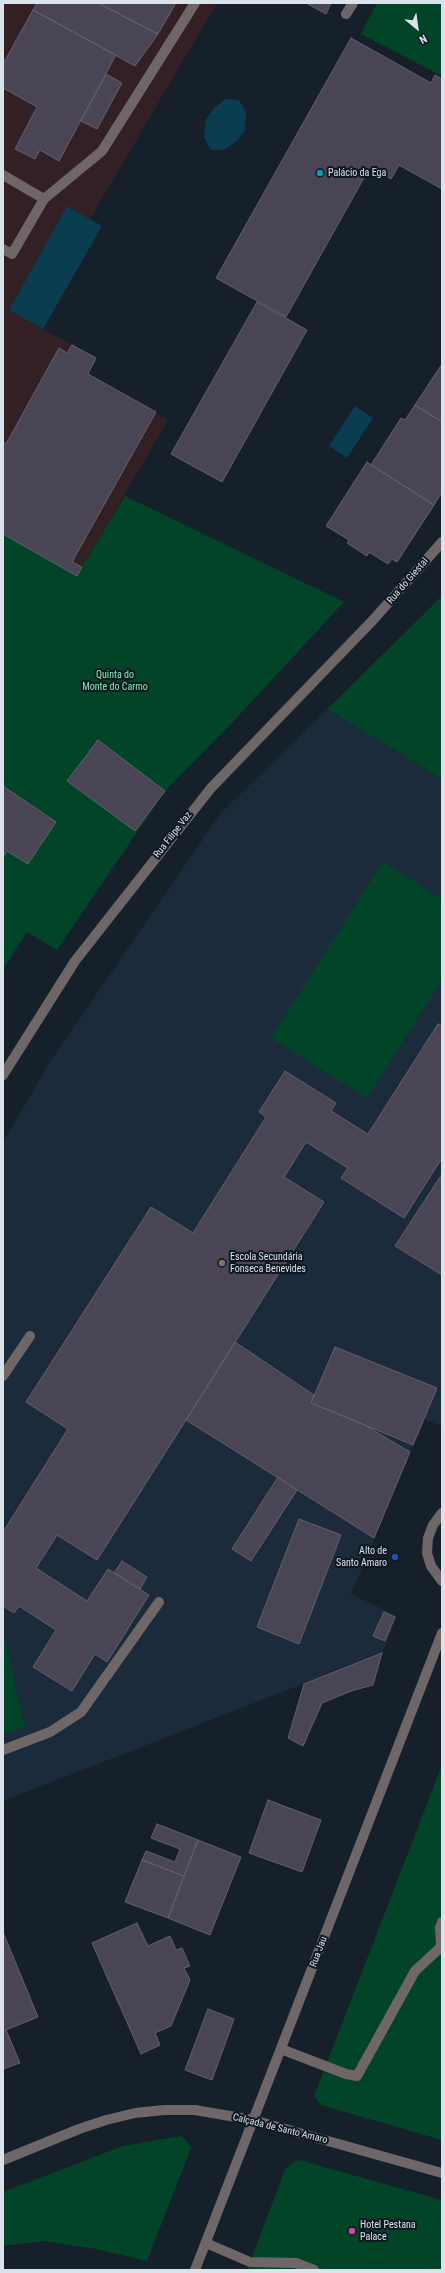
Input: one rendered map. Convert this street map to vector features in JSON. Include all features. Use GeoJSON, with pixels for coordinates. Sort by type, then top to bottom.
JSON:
{"type":"FeatureCollection","features":[{"type":"Feature","properties":{"kind":"street"},"geometry":{"type":"LineString","coordinates":[[3,249],[12,254],[44,199],[102,151],[195,3]]}},
{"type":"Feature","properties":{"kind":"street"},"geometry":{"type":"LineString","coordinates":[[346,14],[353,3]]}},
{"type":"Feature","properties":{"kind":"street"},"geometry":{"type":"LineString","coordinates":[[3,175],[44,199]]}},
{"type":"Feature","properties":{"kind":"street","name":"Rua do Giestal"},"geometry":{"type":"LineString","coordinates":[[374,619],[442,542]]}},
{"type":"Feature","properties":{"kind":"street","name":"Rua Filipe Vaz"},"geometry":{"type":"LineString","coordinates":[[3,1075],[75,961],[211,788],[374,619]]}},
{"type":"Feature","properties":{"kind":"street"},"geometry":{"type":"LineString","coordinates":[[3,1376],[30,1336]]}},
{"type":"Feature","properties":{"kind":"street"},"geometry":{"type":"LineString","coordinates":[[442,1513],[433,1525],[428,1538],[427,1553],[430,1566],[442,1581]]}},
{"type":"Feature","properties":{"kind":"street"},"geometry":{"type":"LineString","coordinates":[[3,1750],[50,1732],[80,1712],[159,1602]]}},
{"type":"Feature","properties":{"kind":"street","name":"Rua Jau"},"geometry":{"type":"LineString","coordinates":[[195,2270],[442,1633]]}},
{"type":"Feature","properties":{"kind":"street"},"geometry":{"type":"LineString","coordinates":[[281,2049],[346,2074],[357,2076],[415,1971],[441,1946],[440,1927],[442,1922]]}},
{"type":"Feature","properties":{"kind":"street","name":"Calçada de Santo Amaro"},"geometry":{"type":"LineString","coordinates":[[3,2160],[79,2129],[135,2113],[164,2110],[195,2110],[253,2120],[442,2173]]}},
{"type":"Feature","properties":{"kind":"street"},"geometry":{"type":"LineString","coordinates":[[206,2243],[250,2262],[296,2263],[314,2270]]}},
{"type":"Feature","properties":{"kind":"shaded area"},"geometry":{"type":"Polygon","coordinates":[[[3,3],[217,3],[90,219],[67,207],[9,310],[96,358],[88,374],[168,420],[77,576],[3,534],[3,3]]]}},
{"type":"Feature","properties":{"kind":"shaded area"},"geometry":{"type":"Polygon","coordinates":[[[226,99],[239,100],[246,112],[245,130],[238,140],[224,150],[211,150],[204,137],[206,119],[213,109],[226,99]]]}},
{"type":"Feature","properties":{"kind":"shaded area"},"geometry":{"type":"Polygon","coordinates":[[[67,206],[102,226],[43,329],[9,310],[67,206]]]}},
{"type":"Feature","properties":{"kind":"shaded area"},"geometry":{"type":"Polygon","coordinates":[[[355,406],[373,418],[347,458],[329,446],[355,406]]]}},
{"type":"Feature","properties":{"kind":"shaded area","name":"Escola Secundária Fonseca Benevides"},"geometry":{"type":"Polygon","coordinates":[[[327,709],[442,779],[442,1426],[424,1419],[351,1594],[397,1616],[382,1653],[3,1801],[3,1142],[50,1062],[220,814],[327,709]]]}},
{"type":"Feature","properties":{"kind":"green space"},"geometry":{"type":"Polygon","coordinates":[[[377,3],[442,3],[442,76],[361,34],[377,3]]]}},
{"type":"Feature","properties":{"kind":"green space","name":"Quinta do Monte do Carmo"},"geometry":{"type":"Polygon","coordinates":[[[125,496],[344,602],[231,724],[165,791],[57,950],[27,932],[4,968],[3,534],[77,575],[125,496]]]}},
{"type":"Feature","properties":{"kind":"green space"},"geometry":{"type":"Polygon","coordinates":[[[442,596],[442,779],[327,709],[442,596]]]}},
{"type":"Feature","properties":{"kind":"green space"},"geometry":{"type":"Polygon","coordinates":[[[383,862],[442,899],[442,980],[367,1098],[271,1038],[383,862]]]}},
{"type":"Feature","properties":{"kind":"green space"},"geometry":{"type":"Polygon","coordinates":[[[3,1631],[25,1727],[3,1735],[3,1631]]]}},
{"type":"Feature","properties":{"kind":"green space"},"geometry":{"type":"Polygon","coordinates":[[[442,1765],[442,2140],[321,2105],[314,2096],[442,1765]]]}},
{"type":"Feature","properties":{"kind":"green space"},"geometry":{"type":"Polygon","coordinates":[[[181,2136],[191,2148],[147,2261],[96,2249],[44,2241],[3,2246],[3,2192],[123,2146],[181,2136]]]}},
{"type":"Feature","properties":{"kind":"green space","name":"Hotel Pestana Palace"},"geometry":{"type":"Polygon","coordinates":[[[299,2160],[442,2200],[442,2270],[247,2270],[285,2170],[292,2163],[299,2160]]]}},
{"type":"Feature","properties":{"kind":"building"},"geometry":{"type":"Polygon","coordinates":[[[37,3],[98,3],[158,34],[135,66],[33,10],[37,3]]]}},
{"type":"Feature","properties":{"kind":"building"},"geometry":{"type":"Polygon","coordinates":[[[98,3],[176,3],[158,34],[98,3]]]}},
{"type":"Feature","properties":{"kind":"building"},"geometry":{"type":"Polygon","coordinates":[[[306,3],[331,3],[326,14],[306,3]]]}},
{"type":"Feature","properties":{"kind":"building"},"geometry":{"type":"Polygon","coordinates":[[[33,10],[116,55],[59,161],[40,150],[35,159],[15,149],[37,107],[3,88],[3,64],[33,10]]]}},
{"type":"Feature","properties":{"kind":"building","name":"Palácio da Ega"},"geometry":{"type":"Polygon","coordinates":[[[351,38],[431,83],[435,75],[442,79],[442,189],[399,165],[391,179],[370,167],[286,317],[216,278],[351,38]]]}},
{"type":"Feature","properties":{"kind":"building"},"geometry":{"type":"Polygon","coordinates":[[[106,74],[122,83],[97,129],[81,121],[106,74]]]}},
{"type":"Feature","properties":{"kind":"building"},"geometry":{"type":"Polygon","coordinates":[[[257,302],[307,330],[222,482],[171,454],[257,302]]]}},
{"type":"Feature","properties":{"kind":"building"},"geometry":{"type":"Polygon","coordinates":[[[72,345],[96,358],[88,374],[156,412],[72,562],[82,567],[77,576],[3,534],[3,442],[6,444],[59,348],[67,353],[72,345]]]}},
{"type":"Feature","properties":{"kind":"building"},"geometry":{"type":"Polygon","coordinates":[[[442,364],[442,422],[415,405],[442,364]]]}},
{"type":"Feature","properties":{"kind":"building"},"geometry":{"type":"Polygon","coordinates":[[[415,405],[442,422],[442,492],[434,505],[371,465],[401,418],[405,420],[415,405]]]}},
{"type":"Feature","properties":{"kind":"building"},"geometry":{"type":"Polygon","coordinates":[[[367,462],[434,505],[397,562],[392,559],[388,564],[369,552],[367,556],[347,543],[349,540],[326,526],[367,462]]]}},
{"type":"Feature","properties":{"kind":"building"},"geometry":{"type":"Polygon","coordinates":[[[98,740],[165,791],[135,831],[67,781],[98,740]]]}},
{"type":"Feature","properties":{"kind":"building"},"geometry":{"type":"Polygon","coordinates":[[[3,786],[56,822],[28,864],[7,851],[3,857],[3,786]]]}},
{"type":"Feature","properties":{"kind":"building"},"geometry":{"type":"Polygon","coordinates":[[[438,1024],[442,1026],[442,1158],[404,1218],[341,1178],[348,1168],[306,1142],[284,1177],[324,1202],[186,1420],[97,1560],[57,1535],[36,1568],[87,1601],[108,1569],[149,1595],[107,1662],[95,1654],[72,1691],[33,1667],[56,1630],[19,1606],[14,1613],[3,1606],[3,1532],[68,1429],[26,1402],[151,1207],[193,1233],[266,1117],[259,1112],[285,1071],[336,1103],[331,1111],[368,1134],[438,1024]]]}},
{"type":"Feature","properties":{"kind":"building"},"geometry":{"type":"Polygon","coordinates":[[[442,1174],[442,1275],[395,1246],[442,1174]]]}},
{"type":"Feature","properties":{"kind":"building"},"geometry":{"type":"Polygon","coordinates":[[[235,1342],[314,1395],[311,1403],[361,1423],[410,1452],[374,1538],[186,1420],[235,1342]]]}},
{"type":"Feature","properties":{"kind":"building"},"geometry":{"type":"Polygon","coordinates":[[[335,1347],[437,1388],[413,1445],[311,1403],[335,1347]]]}},
{"type":"Feature","properties":{"kind":"building"},"geometry":{"type":"Polygon","coordinates":[[[278,1477],[297,1490],[251,1561],[232,1549],[278,1477]]]}},
{"type":"Feature","properties":{"kind":"building"},"geometry":{"type":"Polygon","coordinates":[[[299,1519],[341,1535],[299,1644],[257,1627],[299,1519]]]}},
{"type":"Feature","properties":{"kind":"building"},"geometry":{"type":"Polygon","coordinates":[[[122,1561],[147,1577],[140,1589],[114,1573],[122,1561]]]}},
{"type":"Feature","properties":{"kind":"building"},"geometry":{"type":"Polygon","coordinates":[[[384,1612],[395,1617],[385,1641],[373,1636],[384,1612]]]}},
{"type":"Feature","properties":{"kind":"building"},"geometry":{"type":"Polygon","coordinates":[[[382,1653],[373,1685],[351,1691],[322,1703],[303,1746],[288,1738],[304,1684],[382,1653]]]}},
{"type":"Feature","properties":{"kind":"building"},"geometry":{"type":"Polygon","coordinates":[[[268,1800],[321,1820],[302,1872],[249,1853],[268,1800]]]}},
{"type":"Feature","properties":{"kind":"building"},"geometry":{"type":"Polygon","coordinates":[[[157,1824],[198,1840],[184,1876],[142,1860],[146,1851],[175,1862],[180,1849],[151,1838],[157,1824]]]}},
{"type":"Feature","properties":{"kind":"building"},"geometry":{"type":"Polygon","coordinates":[[[198,1840],[241,1857],[210,1935],[168,1918],[198,1840]]]}},
{"type":"Feature","properties":{"kind":"building"},"geometry":{"type":"Polygon","coordinates":[[[142,1860],[184,1876],[168,1918],[125,1902],[142,1860]]]}},
{"type":"Feature","properties":{"kind":"building"},"geometry":{"type":"Polygon","coordinates":[[[137,1923],[148,1946],[170,1936],[176,1950],[182,1948],[190,1966],[184,1968],[190,1980],[171,2026],[155,2033],[160,2045],[141,2054],[92,1943],[137,1923]]]}},
{"type":"Feature","properties":{"kind":"building"},"geometry":{"type":"Polygon","coordinates":[[[3,1932],[38,2017],[6,2030],[20,2063],[3,2069],[3,1932]]]}},
{"type":"Feature","properties":{"kind":"building"},"geometry":{"type":"Polygon","coordinates":[[[208,2009],[234,2019],[212,2080],[185,2070],[208,2009]]]}},
{"type":"Feature","properties":{"kind":"place","name":"Palácio da Ega"},"geometry":{"type":"Point","coordinates":[320,173]}},
{"type":"Feature","properties":{"kind":"place","name":"Escola Secundária Fonseca Benevides"},"geometry":{"type":"Point","coordinates":[222,1263]}},
{"type":"Feature","properties":{"kind":"place","name":"Alto de Santo Amaro"},"geometry":{"type":"Point","coordinates":[395,1557]}},
{"type":"Feature","properties":{"kind":"place","name":"Hotel Pestana Palace"},"geometry":{"type":"Point","coordinates":[352,2231]}}]}
